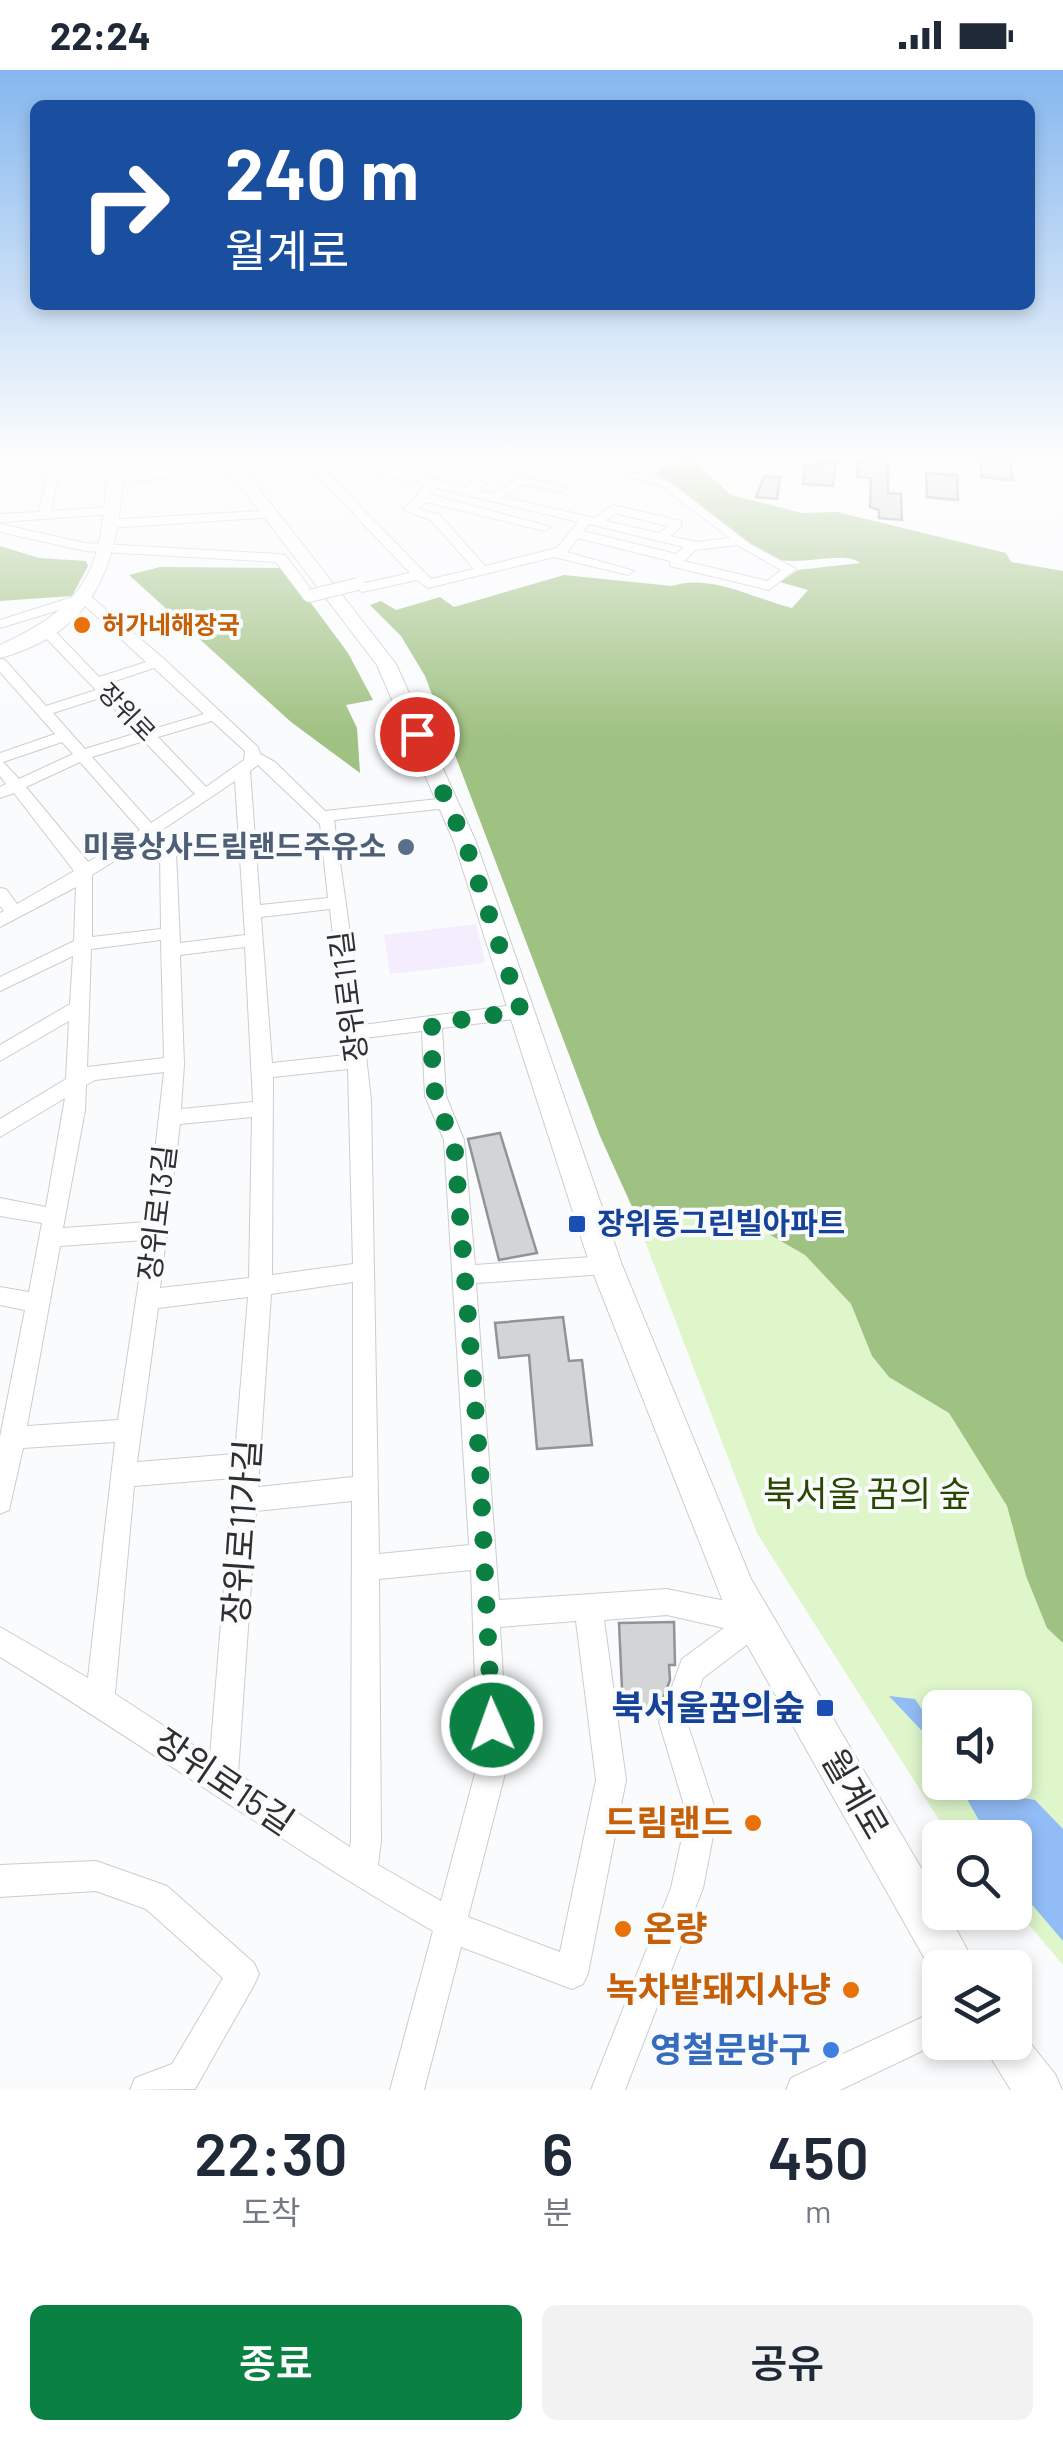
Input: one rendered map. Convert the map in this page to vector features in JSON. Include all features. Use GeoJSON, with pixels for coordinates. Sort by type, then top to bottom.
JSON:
{"type":"FeatureCollection","features":[{"type":"Feature","properties":{"kind":"main road","name":"월계로"},"geometry":{"type":"LineString","coordinates":[[297,548],[386,664],[448,803],[606,1266],[737,1590],[945,1950]]}},
{"type":"Feature","properties":{"kind":"main road"},"geometry":{"type":"LineString","coordinates":[[0,652],[47,630],[84,598],[105,549]]}},
{"type":"Feature","properties":{"kind":"main road"},"geometry":{"type":"LineString","coordinates":[[1018,2060],[1040,2090]]}},
{"type":"Feature","properties":{"kind":"street"},"geometry":{"type":"LineString","coordinates":[[101,548],[280,558],[310,596],[358,584],[362,588],[483,571],[555,553],[628,571]]}},
{"type":"Feature","properties":{"kind":"street"},"geometry":{"type":"LineString","coordinates":[[394,548],[424,579]]}},
{"type":"Feature","properties":{"kind":"street"},"geometry":{"type":"LineString","coordinates":[[463,548],[483,571]]}},
{"type":"Feature","properties":{"kind":"street"},"geometry":{"type":"LineString","coordinates":[[555,553],[560,548]]}},
{"type":"Feature","properties":{"kind":"street"},"geometry":{"type":"LineString","coordinates":[[636,548],[679,559]]}},
{"type":"Feature","properties":{"kind":"street"},"geometry":{"type":"LineString","coordinates":[[693,548],[675,563],[769,586],[790,569],[765,560],[750,548]]}},
{"type":"Feature","properties":{"kind":"street"},"geometry":{"type":"LineString","coordinates":[[0,624],[84,598],[253,750],[247,762],[205,795],[84,876],[7,917],[0,894]]}},
{"type":"Feature","properties":{"kind":"street","name":"장위로"},"geometry":{"type":"LineString","coordinates":[[47,630],[205,795]]}},
{"type":"Feature","properties":{"kind":"street"},"geometry":{"type":"LineString","coordinates":[[44,711],[159,662]]}},
{"type":"Feature","properties":{"kind":"street","name":"장위로13길"},"geometry":{"type":"LineString","coordinates":[[0,664],[168,852],[174,1064],[170,1118],[124,1475],[100,1701]]}},
{"type":"Feature","properties":{"kind":"street"},"geometry":{"type":"LineString","coordinates":[[8,789],[141,736],[217,715]]}},
{"type":"Feature","properties":{"kind":"street"},"geometry":{"type":"LineString","coordinates":[[0,1502],[12,1438],[10,1400],[38,1303],[76,1081],[84,876],[82,866],[8,789],[0,762],[66,736]]}},
{"type":"Feature","properties":{"kind":"street"},"geometry":{"type":"LineString","coordinates":[[247,762],[323,816],[448,803]]}},
{"type":"Feature","properties":{"kind":"street","name":"장위로11가길"},"geometry":{"type":"LineString","coordinates":[[223,1782],[260,1283],[263,1071],[247,762]]}},
{"type":"Feature","properties":{"kind":"street","name":"장위로11길"},"geometry":{"type":"LineString","coordinates":[[323,816],[357,1060],[364,1272],[366,1841],[361,1874]]}},
{"type":"Feature","properties":{"kind":"street"},"geometry":{"type":"LineString","coordinates":[[252,912],[338,902]]}},
{"type":"Feature","properties":{"kind":"street"},"geometry":{"type":"LineString","coordinates":[[0,985],[82,944],[254,940]]}},
{"type":"Feature","properties":{"kind":"street"},"geometry":{"type":"LineString","coordinates":[[0,1054],[80,1007]]}},
{"type":"Feature","properties":{"kind":"street"},"geometry":{"type":"LineString","coordinates":[[354,1033],[521,1011]]}},
{"type":"Feature","properties":{"kind":"street"},"geometry":{"type":"LineString","coordinates":[[407,2090],[493,1762],[484,1556],[454,1140],[440,1114],[429,1074],[432,1024]]}},
{"type":"Feature","properties":{"kind":"street"},"geometry":{"type":"LineString","coordinates":[[263,1071],[357,1060]]}},
{"type":"Feature","properties":{"kind":"street"},"geometry":{"type":"LineString","coordinates":[[0,1129],[91,1073],[174,1064]]}},
{"type":"Feature","properties":{"kind":"street"},"geometry":{"type":"LineString","coordinates":[[170,1118],[262,1108]]}},
{"type":"Feature","properties":{"kind":"street"},"geometry":{"type":"LineString","coordinates":[[0,1207],[53,1228],[157,1230]]}},
{"type":"Feature","properties":{"kind":"street"},"geometry":{"type":"LineString","coordinates":[[464,1275],[606,1266]]}},
{"type":"Feature","properties":{"kind":"street"},"geometry":{"type":"LineString","coordinates":[[148,1299],[241,1291],[260,1283],[364,1272]]}},
{"type":"Feature","properties":{"kind":"street"},"geometry":{"type":"LineString","coordinates":[[0,1296],[38,1303]]}},
{"type":"Feature","properties":{"kind":"street"},"geometry":{"type":"LineString","coordinates":[[12,1438],[130,1430]]}},
{"type":"Feature","properties":{"kind":"street"},"geometry":{"type":"LineString","coordinates":[[124,1475],[246,1465]]}},
{"type":"Feature","properties":{"kind":"street"},"geometry":{"type":"LineString","coordinates":[[244,1500],[365,1488]]}},
{"type":"Feature","properties":{"kind":"street"},"geometry":{"type":"LineString","coordinates":[[365,1568],[484,1556]]}},
{"type":"Feature","properties":{"kind":"street"},"geometry":{"type":"LineString","coordinates":[[487,1614],[667,1602],[755,1621]]}},
{"type":"Feature","properties":{"kind":"street","name":"장위로15길"},"geometry":{"type":"LineString","coordinates":[[0,1641],[100,1701],[361,1874],[448,1922],[572,1972],[612,1780],[588,1606]]}},
{"type":"Feature","properties":{"kind":"street"},"geometry":{"type":"LineString","coordinates":[[608,2090],[687,1888],[702,1815],[673,1722],[692,1669],[755,1621]]}},
{"type":"Feature","properties":{"kind":"street"},"geometry":{"type":"LineString","coordinates":[[0,1881],[96,1876],[156,1898],[244,1974],[183,2077],[146,2090]]}},
{"type":"Feature","properties":{"kind":"street"},"geometry":{"type":"LineString","coordinates":[[803,2090],[922,2034]]}},
{"type":"Feature","properties":{"kind":"shaded area"},"geometry":{"type":"Polygon","coordinates":[[[476,924],[485,963],[390,974],[384,935],[476,924]]]}},
{"type":"Feature","properties":{"kind":"green space"},"geometry":{"type":"Polygon","coordinates":[[[0,548],[39,558],[86,561],[88,566],[72,596],[0,601],[0,548]]]}},
{"type":"Feature","properties":{"kind":"green space"},"geometry":{"type":"Polygon","coordinates":[[[986,548],[1006,553],[1011,562],[1063,571],[1063,1643],[1047,1628],[1026,1576],[1007,1506],[949,1413],[889,1377],[872,1356],[851,1304],[805,1255],[751,1224],[633,1209],[600,1136],[425,676],[401,636],[370,605],[381,601],[396,610],[440,597],[454,607],[564,575],[672,586],[717,585],[792,608],[808,590],[780,582],[798,570],[860,563],[842,558],[780,560],[753,549],[986,548]]]}},
{"type":"Feature","properties":{"kind":"green space"},"geometry":{"type":"Polygon","coordinates":[[[160,567],[285,568],[348,653],[373,700],[346,705],[357,728],[360,773],[291,722],[129,575],[160,567]]]}},
{"type":"Feature","properties":{"kind":"green space","name":"북서울 꿈의 숲"},"geometry":{"type":"Polygon","coordinates":[[[633,1210],[751,1224],[805,1255],[851,1304],[872,1356],[949,1413],[1007,1506],[1026,1576],[1047,1627],[1063,1643],[1063,1965],[1032,1928],[1032,1820],[939,1820],[927,1800],[1032,1800],[1032,1690],[922,1690],[922,1793],[757,1533],[633,1210]]]}},
{"type":"Feature","properties":{"kind":"water"},"geometry":{"type":"Polygon","coordinates":[[[889,1696],[915,1699],[922,1710],[922,1731],[889,1696]]]}},
{"type":"Feature","properties":{"kind":"water"},"geometry":{"type":"Polygon","coordinates":[[[968,1800],[1032,1800],[1063,1829],[1063,1941],[1032,1905],[1032,1820],[979,1820],[968,1800]]]}},
{"type":"Feature","properties":{"kind":"building"},"geometry":{"type":"Polygon","coordinates":[[[500,1133],[537,1253],[499,1260],[468,1139],[500,1133]]]}},
{"type":"Feature","properties":{"kind":"building"},"geometry":{"type":"Polygon","coordinates":[[[563,1317],[569,1361],[582,1360],[592,1445],[537,1449],[529,1355],[499,1358],[495,1323],[563,1317]]]}},
{"type":"Feature","properties":{"kind":"building"},"geometry":{"type":"Polygon","coordinates":[[[674,1622],[675,1665],[669,1665],[670,1680],[659,1710],[623,1711],[619,1623],[674,1622]]]}},
{"type":"Feature","properties":{"kind":"place","name":"허가네해장국"},"geometry":{"type":"Point","coordinates":[82,625]}},
{"type":"Feature","properties":{"kind":"place","name":"미륭상사드림랜드주유소"},"geometry":{"type":"Point","coordinates":[406,847]}},
{"type":"Feature","properties":{"kind":"place","name":"장위동그린빌아파트"},"geometry":{"type":"Point","coordinates":[577,1224]}},
{"type":"Feature","properties":{"kind":"place","name":"북서울꿈의숲"},"geometry":{"type":"Point","coordinates":[825,1708]}},
{"type":"Feature","properties":{"kind":"place","name":"드림랜드"},"geometry":{"type":"Point","coordinates":[753,1823]}},
{"type":"Feature","properties":{"kind":"place","name":"온량"},"geometry":{"type":"Point","coordinates":[623,1929]}},
{"type":"Feature","properties":{"kind":"place","name":"녹차밭돼지사냥"},"geometry":{"type":"Point","coordinates":[851,1990]}},
{"type":"Feature","properties":{"kind":"place","name":"영철문방구"},"geometry":{"type":"Point","coordinates":[831,2050]}},
{"type":"Feature","properties":{"kind":"route"},"geometry":{"type":"LineString","coordinates":[[417,734],[465,842],[521,1011],[432,1024],[429,1074],[440,1114],[454,1140],[480,1467],[492,1725]]}}]}
